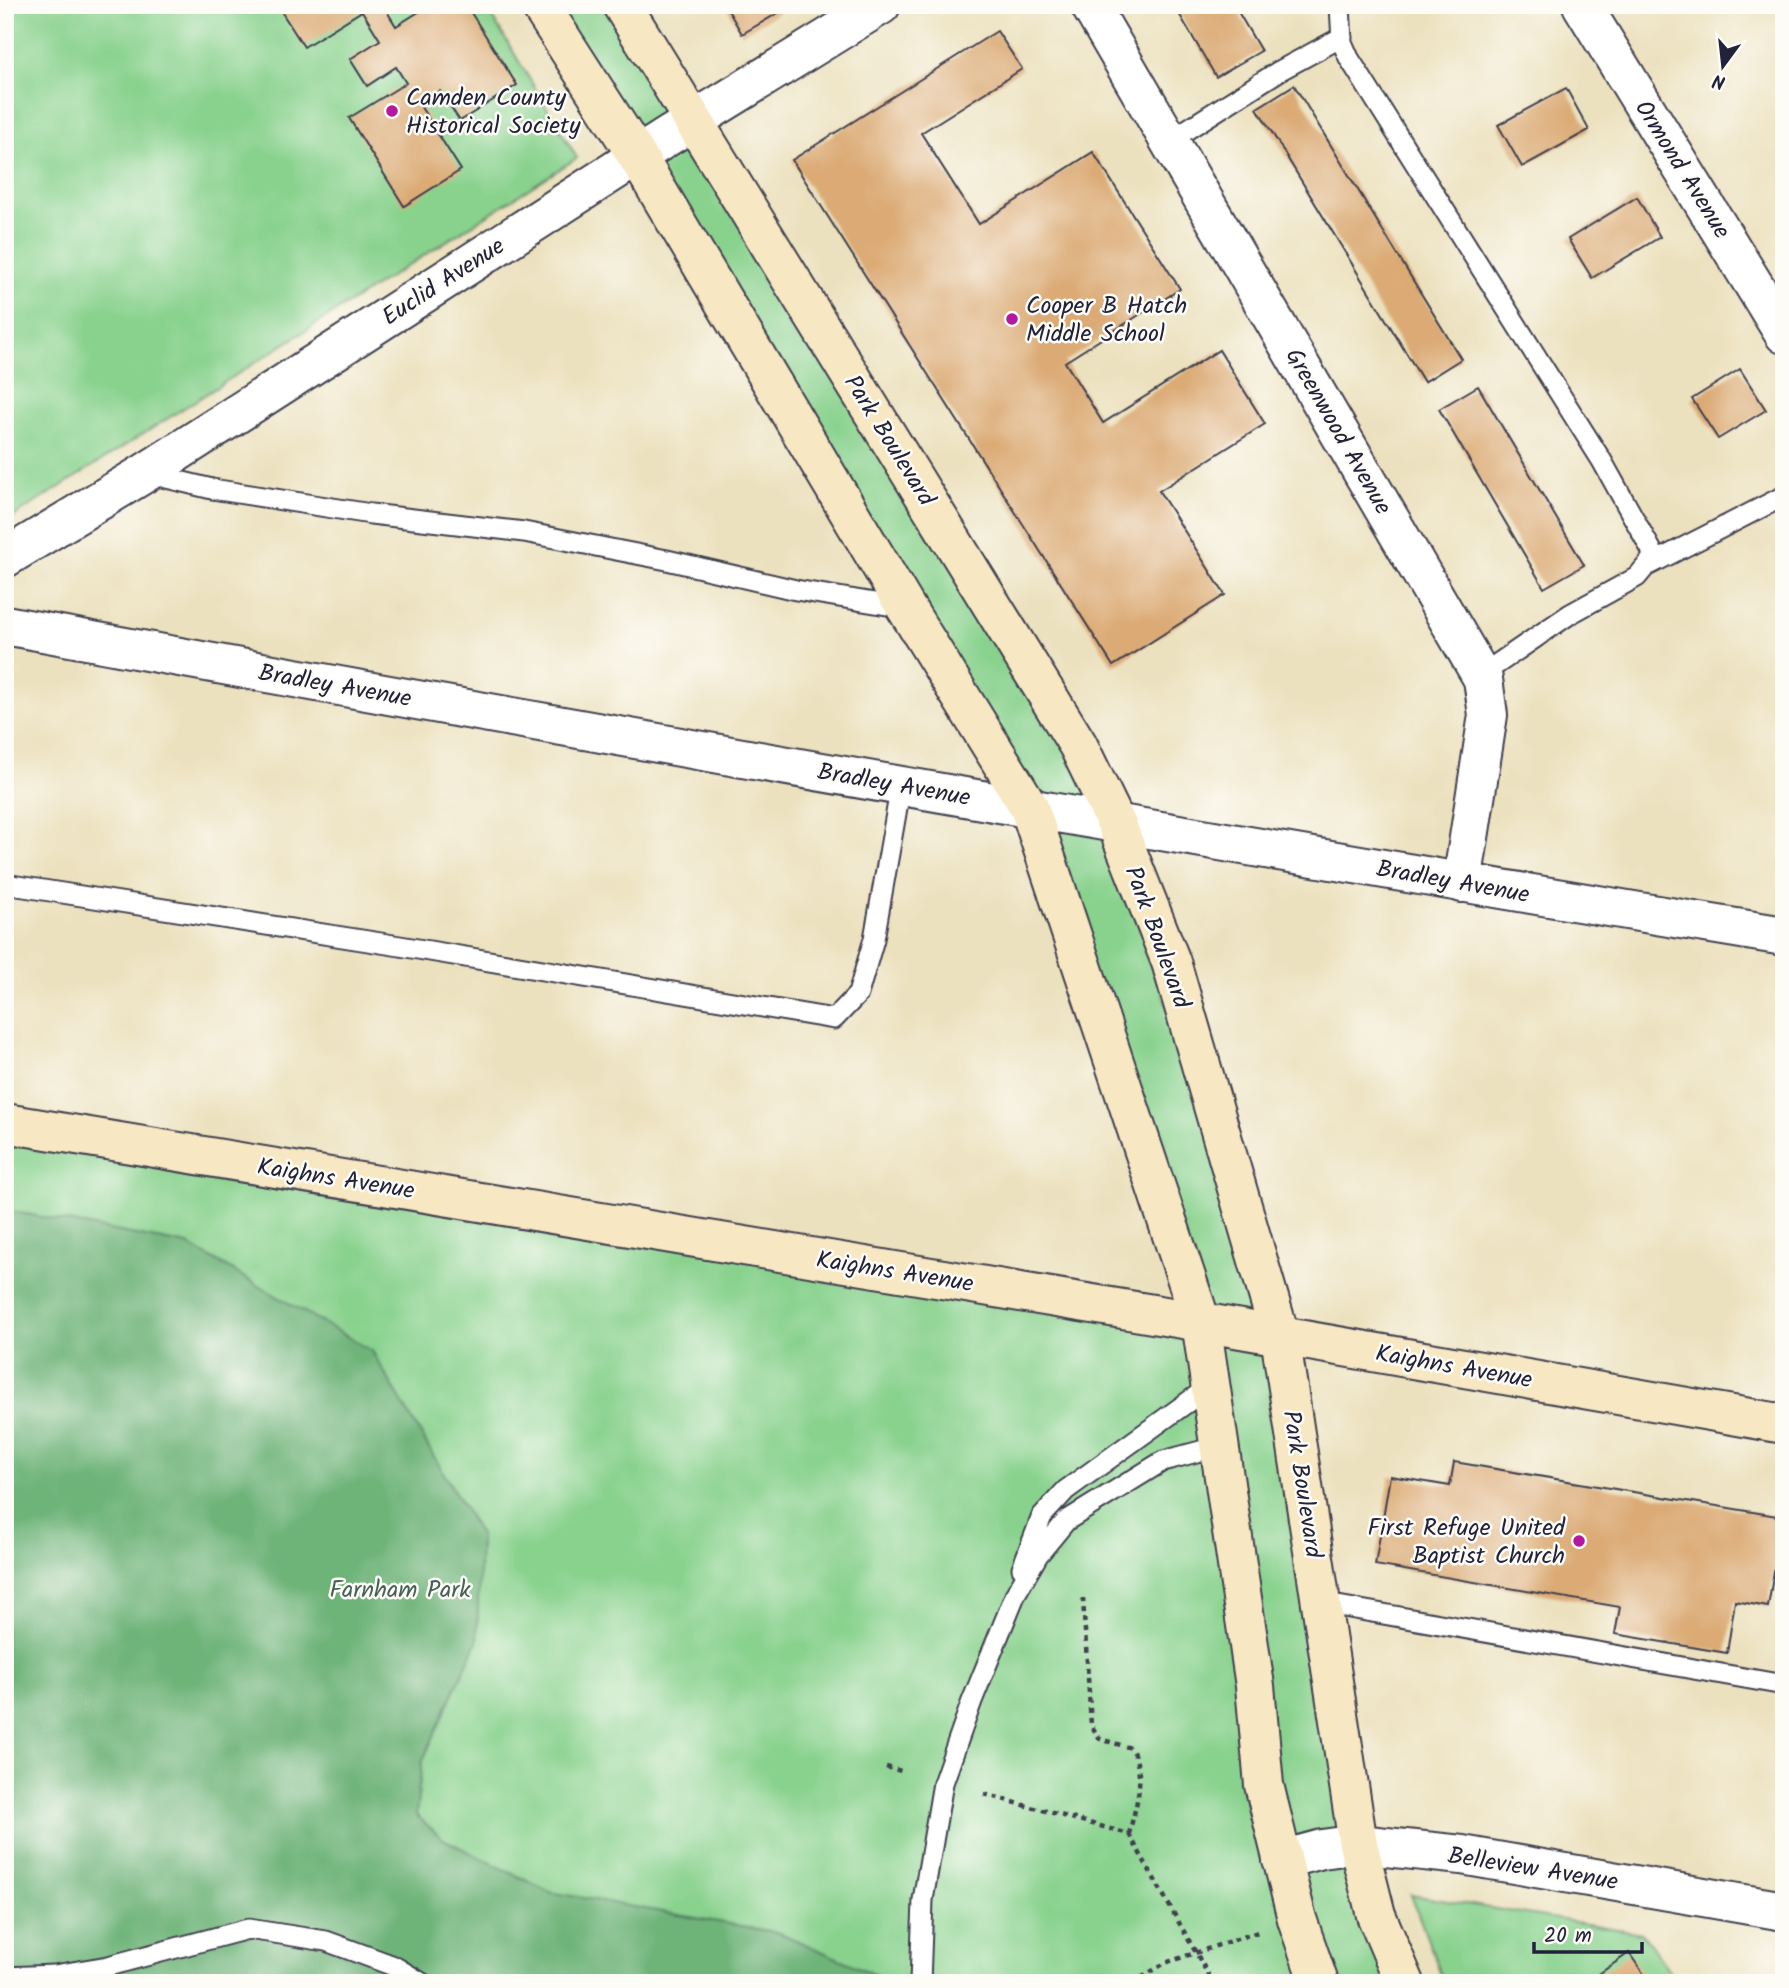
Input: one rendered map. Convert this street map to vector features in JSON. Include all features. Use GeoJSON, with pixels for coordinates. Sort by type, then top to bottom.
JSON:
{"type":"FeatureCollection","features":[{"type":"Feature","properties":{"kind":"street"},"geometry":{"type":"LineString","coordinates":[[540,5],[637,156],[906,608],[1028,807],[1200,1322],[1255,1686],[1264,1785],[1297,1919],[1319,1983]]}},
{"type":"Feature","properties":{"kind":"street","name":"Park Boulevard"},"geometry":{"type":"LineString","coordinates":[[622,5],[1078,745],[1116,823],[1171,962],[1280,1336],[1358,1844],[1376,1915],[1405,1983]]}},
{"type":"Feature","properties":{"kind":"street","name":"Greenwood Avenue"},"geometry":{"type":"LineString","coordinates":[[1090,5],[1483,679],[1488,715],[1462,883]]}},
{"type":"Feature","properties":{"kind":"street","name":"Ormond Avenue"},"geometry":{"type":"LineString","coordinates":[[1582,5],[1784,334]]}},
{"type":"Feature","properties":{"kind":"street","name":"Euclid Avenue"},"geometry":{"type":"LineString","coordinates":[[5,558],[145,473],[693,120],[876,6]]}},
{"type":"Feature","properties":{"kind":"street","name":"Bradley Avenue"},"geometry":{"type":"LineString","coordinates":[[5,625],[584,731],[1784,936]]}},
{"type":"Feature","properties":{"kind":"street","name":"Kaighns Avenue"},"geometry":{"type":"LineString","coordinates":[[5,1122],[1200,1322],[1784,1424]]}},
{"type":"Feature","properties":{"kind":"street","name":"Belleview Avenue"},"geometry":{"type":"LineString","coordinates":[[1283,1860],[1322,1849],[1358,1844],[1462,1855],[1784,1911]]}},
{"type":"Feature","properties":{"kind":"lane"},"geometry":{"type":"LineString","coordinates":[[1340,5],[1342,37],[1349,58],[1602,461],[1652,551],[1649,565]]}},
{"type":"Feature","properties":{"kind":"lane"},"geometry":{"type":"LineString","coordinates":[[1169,141],[1279,71],[1342,37]]}},
{"type":"Feature","properties":{"kind":"lane"},"geometry":{"type":"LineString","coordinates":[[145,473],[212,489],[371,514],[524,533],[667,559],[796,590],[906,608]]}},
{"type":"Feature","properties":{"kind":"lane"},"geometry":{"type":"LineString","coordinates":[[1481,675],[1570,614],[1637,577],[1649,565],[1784,496]]}},
{"type":"Feature","properties":{"kind":"lane"},"geometry":{"type":"LineString","coordinates":[[5,884],[834,1020],[858,995],[874,939],[901,785]]}},
{"type":"Feature","properties":{"kind":"lane"},"geometry":{"type":"LineString","coordinates":[[1016,1593],[1024,1558],[1042,1516],[1066,1490],[1210,1386]]}},
{"type":"Feature","properties":{"kind":"lane"},"geometry":{"type":"LineString","coordinates":[[920,1983],[923,1900],[943,1783],[972,1701],[1016,1593],[1038,1555],[1066,1521],[1163,1461],[1219,1446]]}},
{"type":"Feature","properties":{"kind":"lane"},"geometry":{"type":"LineString","coordinates":[[1321,1603],[1784,1685]]}},
{"type":"Feature","properties":{"kind":"lane"},"geometry":{"type":"LineString","coordinates":[[5,1977],[54,1975],[108,1966],[248,1929],[326,1941],[394,1966],[422,1983]]}},
{"type":"Feature","properties":{"kind":"path"},"geometry":{"type":"LineString","coordinates":[[1083,1599],[1091,1724],[1100,1739],[1131,1748],[1139,1761],[1141,1784],[1129,1835],[1213,1983]]}},
{"type":"Feature","properties":{"kind":"path"},"geometry":{"type":"LineString","coordinates":[[886,1767],[905,1772]]}},
{"type":"Feature","properties":{"kind":"path"},"geometry":{"type":"LineString","coordinates":[[984,1794],[1129,1835]]}},
{"type":"Feature","properties":{"kind":"path"},"geometry":{"type":"LineString","coordinates":[[1133,1983],[1164,1963],[1266,1929]]}},
{"type":"Feature","properties":{"kind":"green space"},"geometry":{"type":"Polygon","coordinates":[[[5,5],[485,5],[577,158],[5,522],[5,5]]]}},
{"type":"Feature","properties":{"kind":"green space","name":"Farnham Park"},"geometry":{"type":"Polygon","coordinates":[[[540,5],[622,5],[1078,745],[1280,1336],[1321,1603],[1405,1983],[5,1983],[5,1123],[1200,1322],[1029,807],[540,5]]]}},
{"type":"Feature","properties":{"kind":"green space"},"geometry":{"type":"Polygon","coordinates":[[[5,1210],[188,1245],[372,1351],[480,1535],[477,1642],[422,1762],[416,1815],[443,1839],[550,1892],[780,1933],[885,1979],[887,1983],[5,1983],[5,1210]]]}},
{"type":"Feature","properties":{"kind":"green space"},"geometry":{"type":"Polygon","coordinates":[[[1411,1895],[1642,1933],[1678,1983],[1444,1983],[1411,1895]]]}},
{"type":"Feature","properties":{"kind":"building","name":"Camden County Historical Society"},"geometry":{"type":"Polygon","coordinates":[[[277,5],[383,5],[396,26],[430,5],[466,5],[517,85],[460,121],[440,91],[419,104],[461,170],[404,206],[349,118],[406,83],[396,67],[367,86],[350,59],[380,40],[362,11],[304,47],[277,5]]]}},
{"type":"Feature","properties":{"kind":"building"},"geometry":{"type":"Polygon","coordinates":[[[725,5],[782,5],[785,9],[742,34],[725,5]]]}},
{"type":"Feature","properties":{"kind":"building"},"geometry":{"type":"Polygon","coordinates":[[[1174,5],[1234,5],[1261,51],[1216,77],[1174,5]]]}},
{"type":"Feature","properties":{"kind":"building","name":"Cooper B Hatch Middle School"},"geometry":{"type":"Polygon","coordinates":[[[997,31],[1022,69],[921,133],[979,224],[1093,152],[1180,289],[1065,362],[1103,423],[1219,350],[1265,424],[1159,491],[1225,595],[1113,666],[792,160],[997,31]]]}},
{"type":"Feature","properties":{"kind":"building"},"geometry":{"type":"Polygon","coordinates":[[[1294,85],[1461,359],[1424,382],[1257,108],[1294,85]]]}},
{"type":"Feature","properties":{"kind":"building"},"geometry":{"type":"Polygon","coordinates":[[[1566,88],[1589,130],[1522,167],[1498,125],[1566,88]]]}},
{"type":"Feature","properties":{"kind":"building"},"geometry":{"type":"Polygon","coordinates":[[[1637,197],[1660,237],[1592,278],[1568,239],[1637,197]]]}},
{"type":"Feature","properties":{"kind":"building"},"geometry":{"type":"Polygon","coordinates":[[[1740,369],[1766,410],[1718,439],[1692,399],[1740,369]]]}},
{"type":"Feature","properties":{"kind":"building"},"geometry":{"type":"Polygon","coordinates":[[[1478,386],[1584,565],[1544,588],[1439,409],[1478,386]]]}},
{"type":"Feature","properties":{"kind":"building","name":"First Refuge United Baptist Church"},"geometry":{"type":"Polygon","coordinates":[[[1454,1462],[1783,1517],[1768,1607],[1735,1601],[1727,1653],[1615,1634],[1620,1607],[1375,1565],[1390,1476],[1450,1486],[1454,1462]]]}},
{"type":"Feature","properties":{"kind":"building"},"geometry":{"type":"Polygon","coordinates":[[[1629,1953],[1650,1983],[1586,1983],[1629,1953]]]}},
{"type":"Feature","properties":{"kind":"place","name":"Camden County Historical Society"},"geometry":{"type":"Point","coordinates":[392,111]}},
{"type":"Feature","properties":{"kind":"place","name":"Cooper B Hatch Middle School"},"geometry":{"type":"Point","coordinates":[1012,319]}},
{"type":"Feature","properties":{"kind":"place","name":"First Refuge United Baptist Church"},"geometry":{"type":"Point","coordinates":[1579,1541]}}]}
